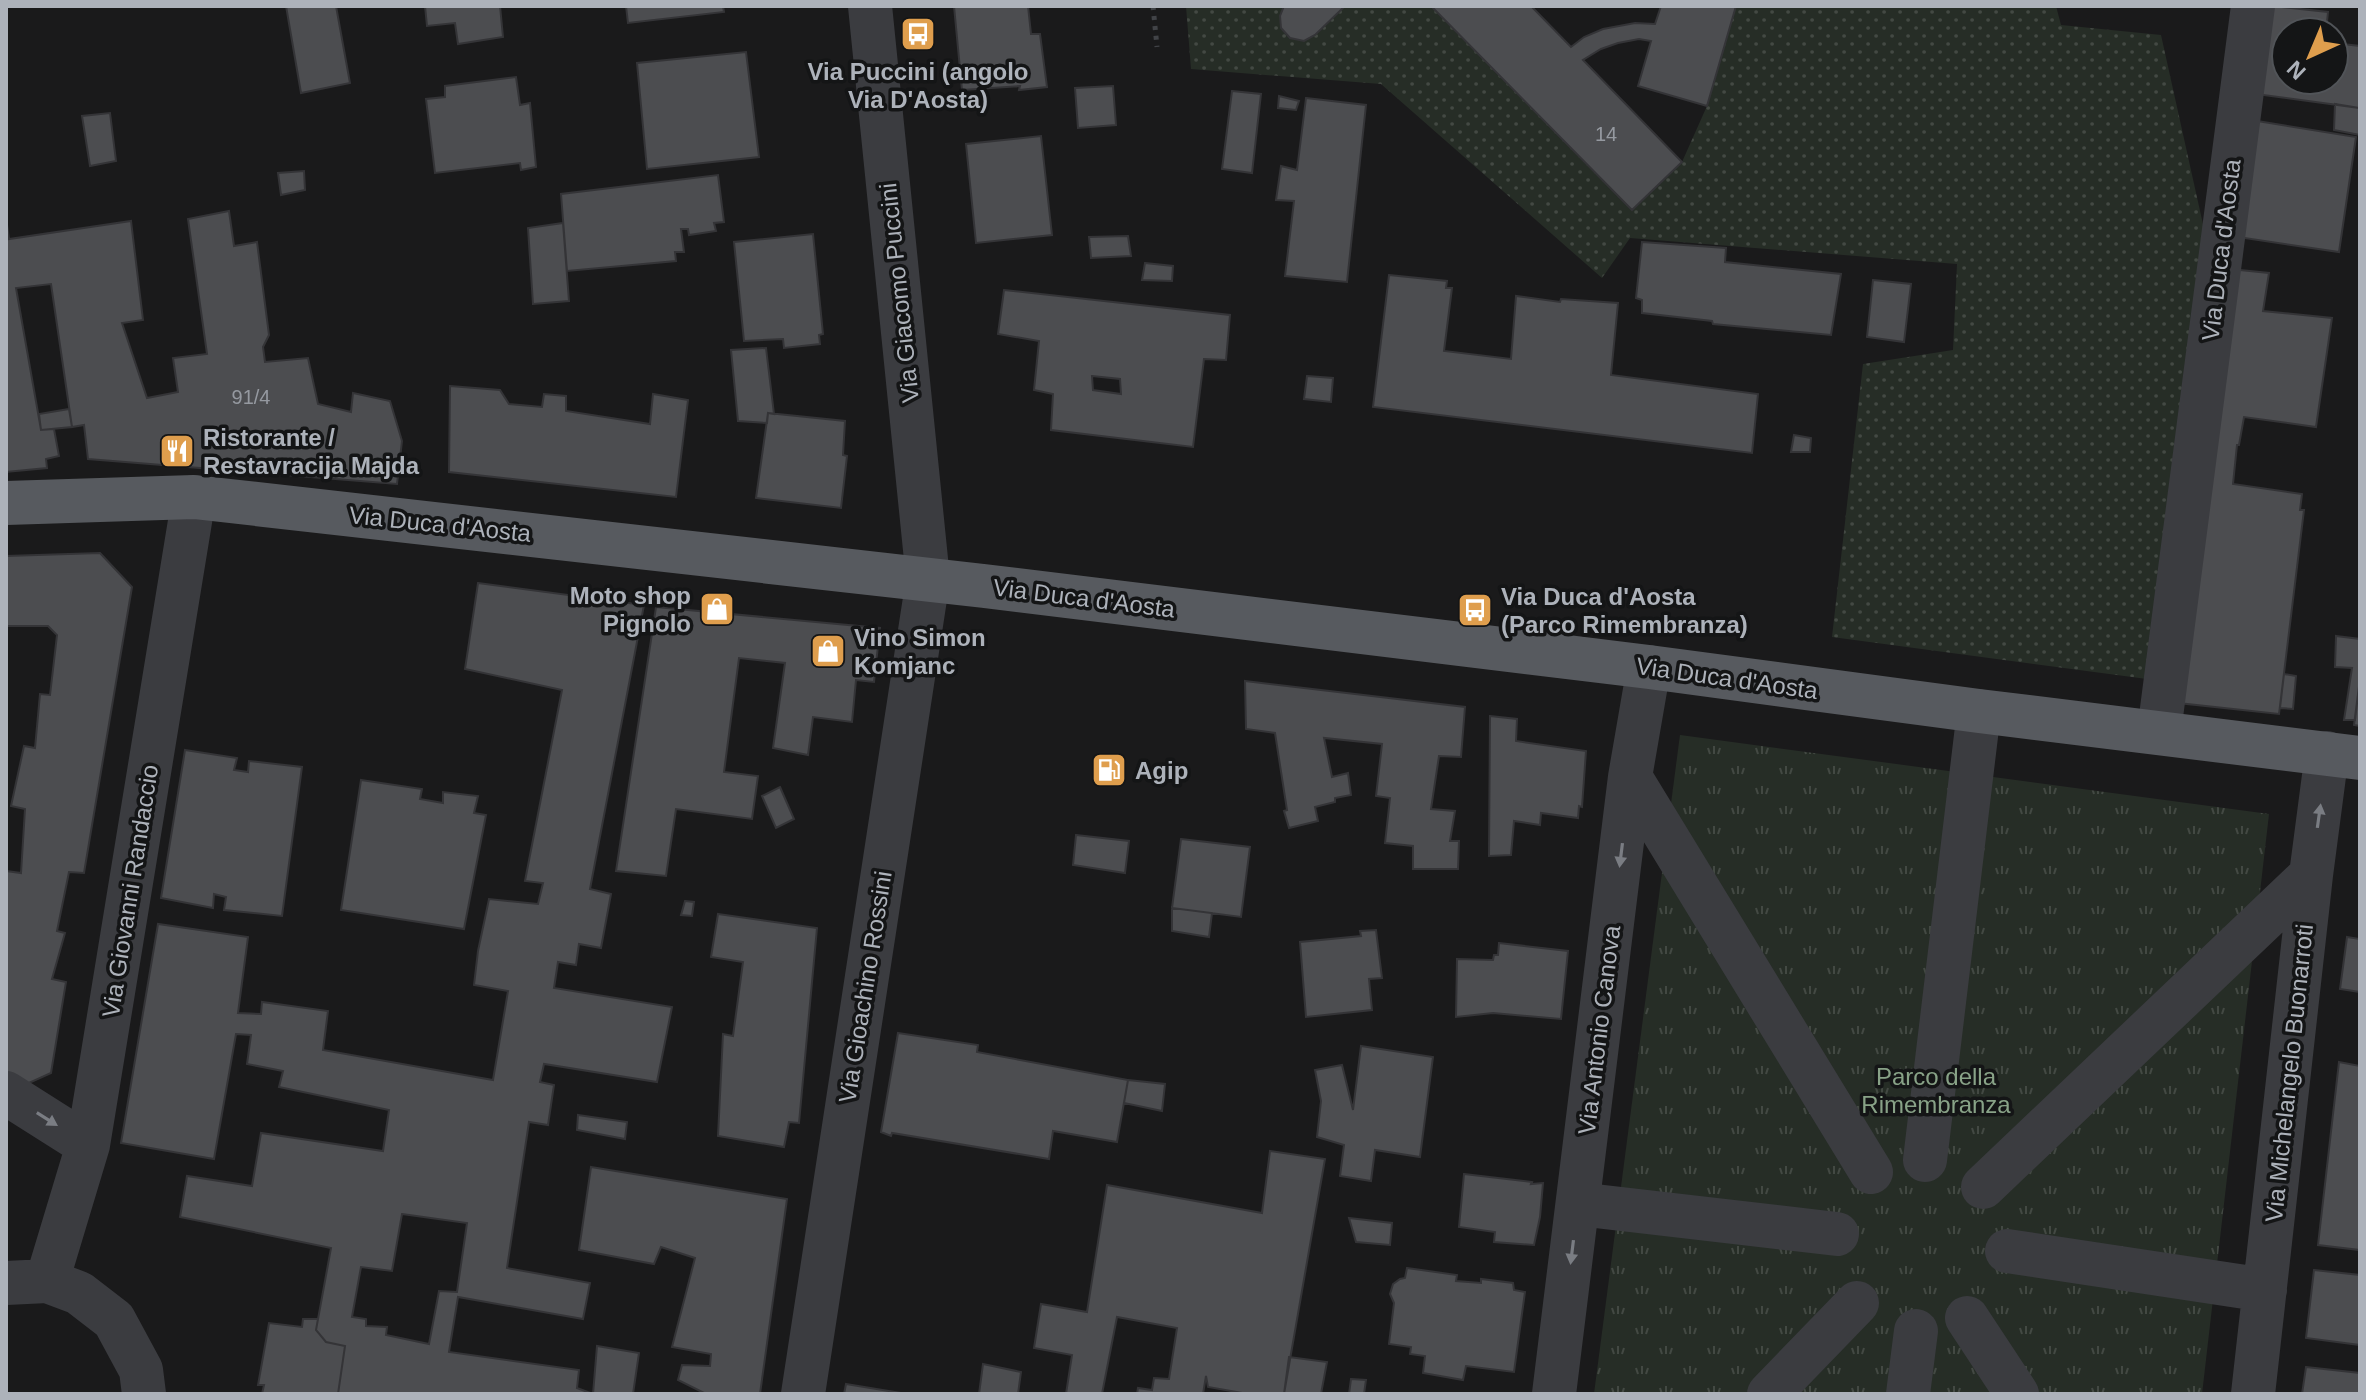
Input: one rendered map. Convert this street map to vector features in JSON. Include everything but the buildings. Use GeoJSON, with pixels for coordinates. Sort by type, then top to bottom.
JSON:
{"type":"FeatureCollection","features":[{"type":"Feature","properties":{"kind":"main road","name":"Via Duca d'Aosta"},"geometry":{"type":"LineString","coordinates":[[6,503],[194,497],[928,579],[2344,755]]}},
{"type":"Feature","properties":{"kind":"street","name":"Via Giacomo Puccini"},"geometry":{"type":"LineString","coordinates":[[870,6],[928,579]]}},
{"type":"Feature","properties":{"kind":"street","name":"Via Duca d'Aosta"},"geometry":{"type":"LineString","coordinates":[[2159,732],[2253,6]]}},
{"type":"Feature","properties":{"kind":"street","name":"Via Giovanni Randaccio"},"geometry":{"type":"LineString","coordinates":[[27,1282],[88,1145],[194,497]]}},
{"type":"Feature","properties":{"kind":"street","name":"Via Gioachino Rossini"},"geometry":{"type":"LineString","coordinates":[[803,1394],[928,579]]}},
{"type":"Feature","properties":{"kind":"street","name":"Via Antonio Canova"},"geometry":{"type":"LineString","coordinates":[[1554,1394],[1630,777],[1649,667]]}},
{"type":"Feature","properties":{"kind":"street"},"geometry":{"type":"LineString","coordinates":[[1925,1160],[1979,711]]}},
{"type":"Feature","properties":{"kind":"street","name":"Via Michelangelo Buonarroti"},"geometry":{"type":"LineString","coordinates":[[2253,1394],[2311,875],[2344,755]]}},
{"type":"Feature","properties":{"kind":"street"},"geometry":{"type":"LineString","coordinates":[[1630,777],[1871,1172]]}},
{"type":"Feature","properties":{"kind":"street"},"geometry":{"type":"LineString","coordinates":[[1983,1187],[2311,875]]}},
{"type":"Feature","properties":{"kind":"street"},"geometry":{"type":"LineString","coordinates":[[6,1093],[88,1145]]}},
{"type":"Feature","properties":{"kind":"street"},"geometry":{"type":"LineString","coordinates":[[1578,1204],[1837,1234]]}},
{"type":"Feature","properties":{"kind":"street"},"geometry":{"type":"LineString","coordinates":[[2007,1251],[2265,1290]]}},
{"type":"Feature","properties":{"kind":"street"},"geometry":{"type":"LineString","coordinates":[[27,1282],[79,1293],[114,1320],[141,1370],[144,1394]]}},
{"type":"Feature","properties":{"kind":"street"},"geometry":{"type":"LineString","coordinates":[[1769,1394],[1857,1303]]}},
{"type":"Feature","properties":{"kind":"street"},"geometry":{"type":"LineString","coordinates":[[1967,1318],[2017,1394]]}},
{"type":"Feature","properties":{"kind":"street"},"geometry":{"type":"LineString","coordinates":[[1908,1394],[1916,1331]]}},
{"type":"Feature","properties":{"kind":"path"},"geometry":{"type":"LineString","coordinates":[[1153,6],[1157,47]]}},
{"type":"Feature","properties":{"kind":"green space"},"geometry":{"type":"Polygon","coordinates":[[[1186,6],[1284,6],[1290,38],[1304,41],[1315,35],[1345,6],[1431,6],[1632,210],[1682,162],[1707,106],[1736,6],[2056,6],[2061,25],[2161,35],[2208,247],[2147,679],[1832,637],[1863,364],[1953,350],[1957,264],[1630,238],[1602,278],[1381,84],[1191,69],[1186,6]]]}},
{"type":"Feature","properties":{"kind":"green space","name":"Parco della Rimembranza"},"geometry":{"type":"Polygon","coordinates":[[[1680,735],[2269,814],[2202,1394],[1594,1394],[1680,735]]]}},
{"type":"Feature","properties":{"kind":"place","name":"Via Puccini (angolo Via D'Aosta)"},"geometry":{"type":"Point","coordinates":[918,34]}},
{"type":"Feature","properties":{"kind":"place","name":"Ristorante / Restavracija Majda"},"geometry":{"type":"Point","coordinates":[177,451]}},
{"type":"Feature","properties":{"kind":"place","name":"Moto shop Pignolo"},"geometry":{"type":"Point","coordinates":[717,609]}},
{"type":"Feature","properties":{"kind":"place","name":"Via Duca d'Aosta (Parco Rimembranza)"},"geometry":{"type":"Point","coordinates":[1475,610]}},
{"type":"Feature","properties":{"kind":"place","name":"Vino Simon Komjanc"},"geometry":{"type":"Point","coordinates":[828,651]}},
{"type":"Feature","properties":{"kind":"place","name":"Agip"},"geometry":{"type":"Point","coordinates":[1109,770]}}]}
